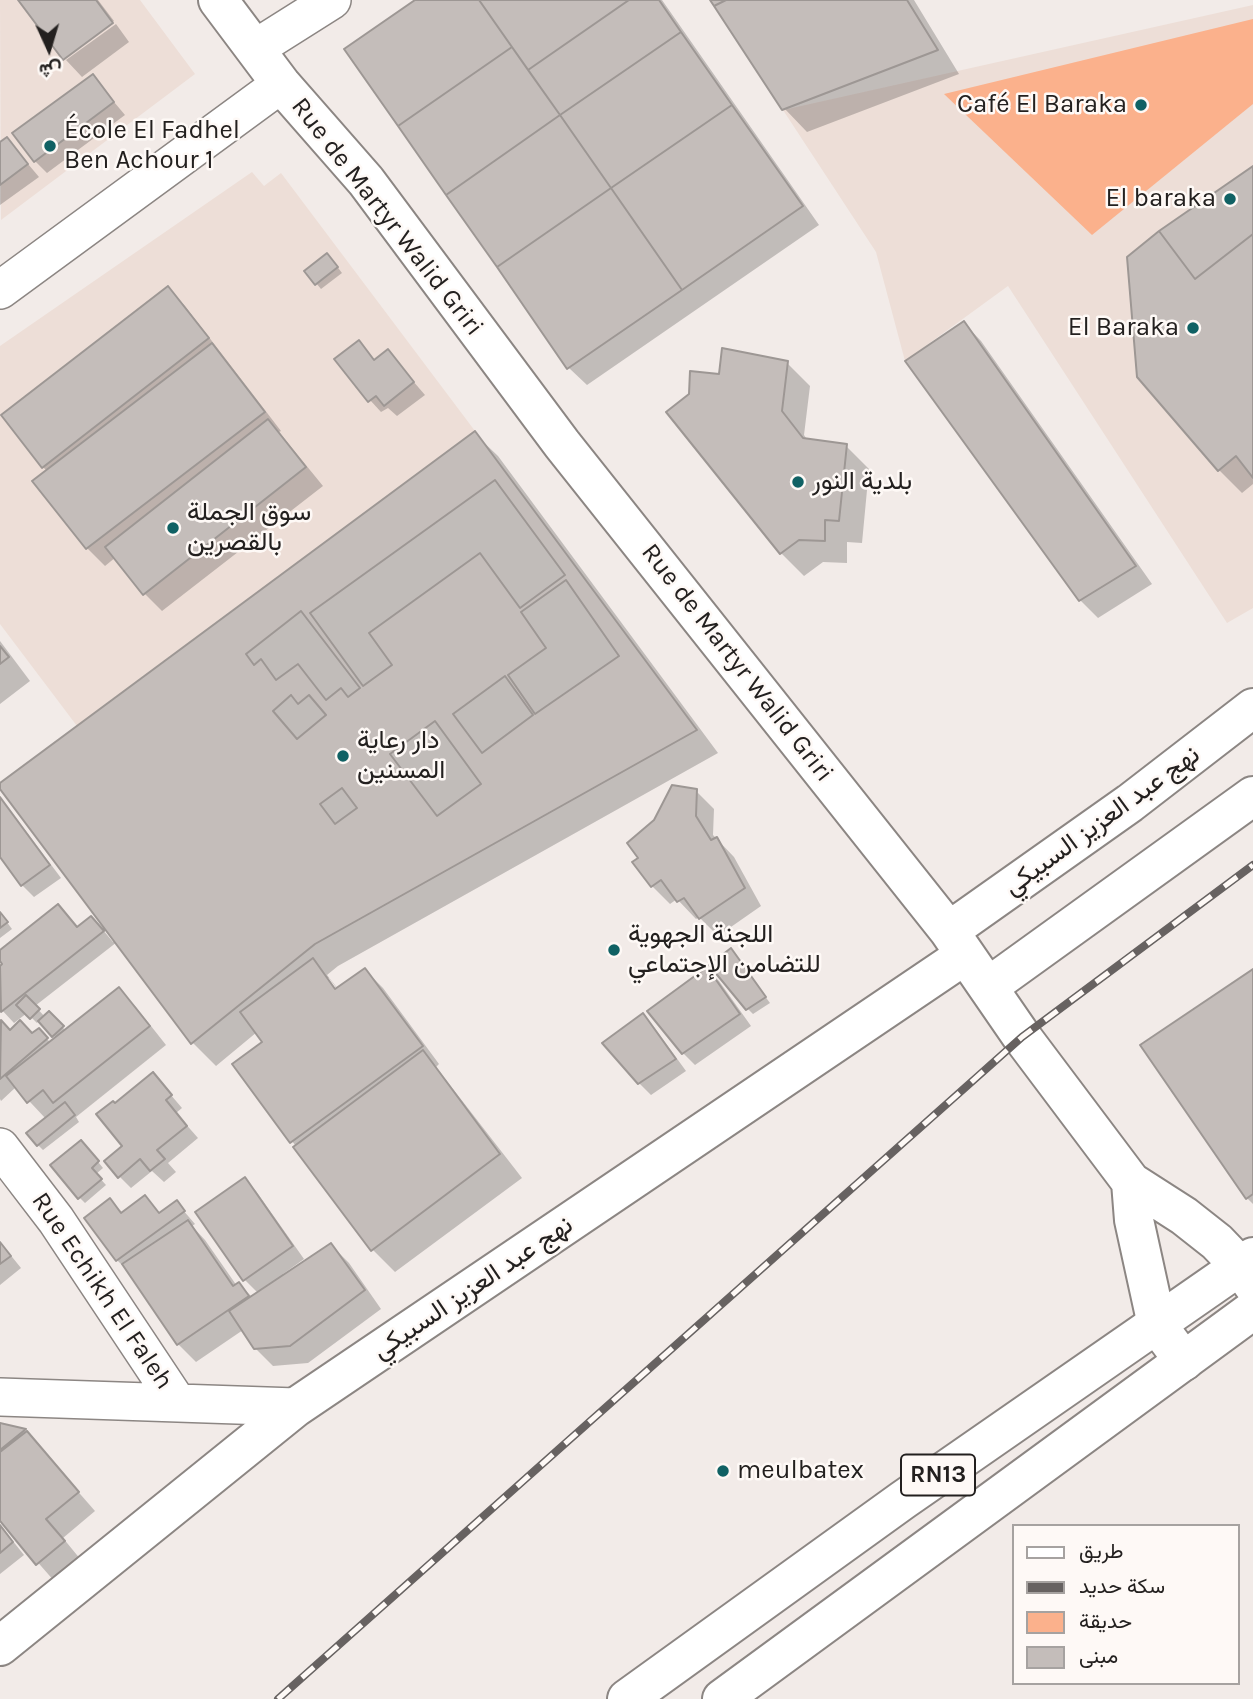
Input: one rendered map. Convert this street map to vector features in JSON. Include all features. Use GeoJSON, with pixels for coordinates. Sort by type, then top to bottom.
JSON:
{"type":"FeatureCollection","features":[{"type":"Feature","properties":{"kind":"street","name":"Rue de Martyr Walid Griri"},"geometry":{"type":"LineString","coordinates":[[219,0],[281,84],[366,181],[562,444],[957,943],[1021,1037],[1131,1182]]}},
{"type":"Feature","properties":{"kind":"street"},"geometry":{"type":"LineString","coordinates":[[256,48],[332,0]]}},
{"type":"Feature","properties":{"kind":"street"},"geometry":{"type":"LineString","coordinates":[[0,289],[281,84]]}},
{"type":"Feature","properties":{"kind":"street","name":"نهج عبد العزيز السبيكي"},"geometry":{"type":"LineString","coordinates":[[0,1646],[296,1407],[957,943],[1253,708]]}},
{"type":"Feature","properties":{"kind":"street"},"geometry":{"type":"LineString","coordinates":[[988,988],[1253,796]]}},
{"type":"Feature","properties":{"kind":"street","name":"Rue Echikh El Faleh"},"geometry":{"type":"LineString","coordinates":[[0,1147],[56,1220],[177,1402]]}},
{"type":"Feature","properties":{"kind":"street"},"geometry":{"type":"LineString","coordinates":[[1131,1182],[1184,1216],[1249,1269]]}},
{"type":"Feature","properties":{"kind":"street"},"geometry":{"type":"LineString","coordinates":[[1131,1182],[1134,1220],[1157,1325],[1184,1362]]}},
{"type":"Feature","properties":{"kind":"street","name":"RN13"},"geometry":{"type":"LineString","coordinates":[[627,1699],[881,1515],[1157,1325],[1249,1269]]}},
{"type":"Feature","properties":{"kind":"street","name":"RN13"},"geometry":{"type":"LineString","coordinates":[[722,1699],[1253,1310]]}},
{"type":"Feature","properties":{"kind":"street"},"geometry":{"type":"LineString","coordinates":[[0,1397],[296,1407]]}},
{"type":"Feature","properties":{"kind":"shaded area","name":"École El Fadhel Ben Achour 1"},"geometry":{"type":"Polygon","coordinates":[[[0,0],[140,0],[195,74],[1,220],[0,0]]]}},
{"type":"Feature","properties":{"kind":"shaded area"},"geometry":{"type":"Polygon","coordinates":[[[1253,5],[1253,608],[1227,623],[1008,286],[905,361],[876,252],[783,110],[1253,5]]]}},
{"type":"Feature","properties":{"kind":"shaded area","name":"سوق الجملة بالقصرين"},"geometry":{"type":"Polygon","coordinates":[[[252,172],[264,186],[281,173],[475,431],[77,726],[0,624],[0,346],[252,172]]]}},
{"type":"Feature","properties":{"kind":"green space"},"geometry":{"type":"Polygon","coordinates":[[[1253,19],[1253,104],[1092,235],[944,94],[1253,19]]]}},
{"type":"Feature","properties":{"kind":"building"},"geometry":{"type":"Polygon","coordinates":[[[18,0],[96,0],[113,23],[63,60],[18,0]]]}},
{"type":"Feature","properties":{"kind":"building"},"geometry":{"type":"Polygon","coordinates":[[[415,0],[479,0],[512,47],[398,126],[344,49],[415,0]]]}},
{"type":"Feature","properties":{"kind":"building"},"geometry":{"type":"Polygon","coordinates":[[[479,0],[629,0],[528,70],[479,0]]]}},
{"type":"Feature","properties":{"kind":"building"},"geometry":{"type":"Polygon","coordinates":[[[629,0],[659,0],[681,32],[560,115],[528,70],[629,0]]]}},
{"type":"Feature","properties":{"kind":"building"},"geometry":{"type":"Polygon","coordinates":[[[710,0],[726,0],[714,6],[710,0]]]}},
{"type":"Feature","properties":{"kind":"building"},"geometry":{"type":"Polygon","coordinates":[[[726,0],[907,0],[938,50],[782,110],[714,6],[726,0]]]}},
{"type":"Feature","properties":{"kind":"building"},"geometry":{"type":"Polygon","coordinates":[[[681,32],[732,105],[611,188],[560,115],[681,32]]]}},
{"type":"Feature","properties":{"kind":"building"},"geometry":{"type":"Polygon","coordinates":[[[512,47],[560,115],[446,195],[398,126],[512,47]]]}},
{"type":"Feature","properties":{"kind":"building"},"geometry":{"type":"Polygon","coordinates":[[[93,74],[114,102],[34,162],[12,133],[93,74]]]}},
{"type":"Feature","properties":{"kind":"building"},"geometry":{"type":"Polygon","coordinates":[[[732,105],[803,206],[682,290],[611,188],[732,105]]]}},
{"type":"Feature","properties":{"kind":"building"},"geometry":{"type":"Polygon","coordinates":[[[560,115],[611,188],[497,267],[446,195],[560,115]]]}},
{"type":"Feature","properties":{"kind":"building"},"geometry":{"type":"Polygon","coordinates":[[[7,137],[28,164],[0,185],[0,142],[7,137]]]}},
{"type":"Feature","properties":{"kind":"building","name":"El baraka"},"geometry":{"type":"Polygon","coordinates":[[[1253,166],[1253,234],[1195,279],[1159,231],[1253,166]]]}},
{"type":"Feature","properties":{"kind":"building"},"geometry":{"type":"Polygon","coordinates":[[[611,188],[682,290],[567,369],[497,267],[611,188]]]}},
{"type":"Feature","properties":{"kind":"building","name":"El Baraka"},"geometry":{"type":"Polygon","coordinates":[[[1159,231],[1195,279],[1253,234],[1253,478],[1236,456],[1218,471],[1137,377],[1127,257],[1159,231]]]}},
{"type":"Feature","properties":{"kind":"building"},"geometry":{"type":"Polygon","coordinates":[[[327,253],[338,267],[315,285],[304,271],[327,253]]]}},
{"type":"Feature","properties":{"kind":"building"},"geometry":{"type":"Polygon","coordinates":[[[168,286],[209,338],[42,468],[1,415],[168,286]]]}},
{"type":"Feature","properties":{"kind":"building"},"geometry":{"type":"Polygon","coordinates":[[[964,321],[1136,566],[1079,601],[905,361],[964,321]]]}},
{"type":"Feature","properties":{"kind":"building"},"geometry":{"type":"Polygon","coordinates":[[[359,340],[374,360],[388,349],[414,382],[384,406],[376,396],[368,402],[334,359],[359,340]]]}},
{"type":"Feature","properties":{"kind":"building"},"geometry":{"type":"Polygon","coordinates":[[[212,343],[265,412],[86,549],[32,481],[212,343]]]}},
{"type":"Feature","properties":{"kind":"building"},"geometry":{"type":"Polygon","coordinates":[[[722,348],[788,361],[782,411],[803,438],[847,444],[839,521],[825,520],[825,541],[799,540],[780,554],[666,412],[689,394],[690,371],[719,374],[722,348]]]}},
{"type":"Feature","properties":{"kind":"building"},"geometry":{"type":"Polygon","coordinates":[[[268,419],[306,467],[143,595],[105,547],[268,419]]]}},
{"type":"Feature","properties":{"kind":"building","name":"دار رعاية المسنين"},"geometry":{"type":"Polygon","coordinates":[[[475,431],[697,730],[315,944],[191,1044],[0,789],[0,783],[475,431]]]}},
{"type":"Feature","properties":{"kind":"building"},"geometry":{"type":"Polygon","coordinates":[[[495,480],[565,575],[520,608],[480,553],[369,633],[392,665],[363,686],[310,613],[495,480]]]}},
{"type":"Feature","properties":{"kind":"building"},"geometry":{"type":"Polygon","coordinates":[[[566,580],[619,656],[535,714],[508,675],[546,648],[521,612],[566,580]]]}},
{"type":"Feature","properties":{"kind":"building"},"geometry":{"type":"Polygon","coordinates":[[[301,611],[360,688],[348,697],[341,688],[326,700],[298,664],[276,680],[261,659],[254,665],[246,654],[301,611]]]}},
{"type":"Feature","properties":{"kind":"building"},"geometry":{"type":"Polygon","coordinates":[[[0,646],[9,657],[0,664],[0,646]]]}},
{"type":"Feature","properties":{"kind":"building"},"geometry":{"type":"Polygon","coordinates":[[[505,676],[533,715],[482,753],[453,714],[505,676]]]}},
{"type":"Feature","properties":{"kind":"building"},"geometry":{"type":"Polygon","coordinates":[[[291,695],[298,704],[309,695],[326,715],[297,739],[273,711],[291,695]]]}},
{"type":"Feature","properties":{"kind":"building"},"geometry":{"type":"Polygon","coordinates":[[[435,721],[481,784],[437,816],[390,754],[435,721]]]}},
{"type":"Feature","properties":{"kind":"building"},"geometry":{"type":"Polygon","coordinates":[[[672,785],[697,789],[696,816],[711,840],[717,837],[745,888],[699,919],[684,898],[677,902],[661,880],[651,887],[632,862],[638,858],[627,843],[654,820],[672,785]]]}},
{"type":"Feature","properties":{"kind":"building"},"geometry":{"type":"Polygon","coordinates":[[[342,788],[357,808],[335,824],[320,804],[342,788]]]}},
{"type":"Feature","properties":{"kind":"building"},"geometry":{"type":"Polygon","coordinates":[[[0,797],[50,865],[21,886],[0,857],[0,797]]]}},
{"type":"Feature","properties":{"kind":"building"},"geometry":{"type":"Polygon","coordinates":[[[58,904],[77,927],[91,916],[104,931],[1,1012],[0,950],[58,904]]]}},
{"type":"Feature","properties":{"kind":"building"},"geometry":{"type":"Polygon","coordinates":[[[0,912],[8,922],[0,928],[0,912]]]}},
{"type":"Feature","properties":{"kind":"building"},"geometry":{"type":"Polygon","coordinates":[[[731,948],[766,997],[746,1010],[709,965],[731,948]]]}},
{"type":"Feature","properties":{"kind":"building"},"geometry":{"type":"Polygon","coordinates":[[[313,958],[335,989],[365,968],[423,1046],[290,1143],[232,1064],[262,1042],[240,1012],[313,958]]]}},
{"type":"Feature","properties":{"kind":"building"},"geometry":{"type":"Polygon","coordinates":[[[707,967],[740,1014],[682,1054],[647,1011],[707,967]]]}},
{"type":"Feature","properties":{"kind":"building"},"geometry":{"type":"Polygon","coordinates":[[[1253,969],[1253,1194],[1246,1199],[1140,1045],[1253,969]]]}},
{"type":"Feature","properties":{"kind":"building"},"geometry":{"type":"Polygon","coordinates":[[[119,987],[150,1026],[53,1103],[43,1090],[27,1103],[6,1076],[119,987]]]}},
{"type":"Feature","properties":{"kind":"building"},"geometry":{"type":"Polygon","coordinates":[[[26,995],[40,1009],[30,1019],[16,1005],[26,995]]]}},
{"type":"Feature","properties":{"kind":"building"},"geometry":{"type":"Polygon","coordinates":[[[49,1011],[64,1026],[52,1037],[38,1021],[49,1011]]]}},
{"type":"Feature","properties":{"kind":"building"},"geometry":{"type":"Polygon","coordinates":[[[643,1013],[676,1059],[638,1084],[602,1043],[643,1013]]]}},
{"type":"Feature","properties":{"kind":"building"},"geometry":{"type":"Polygon","coordinates":[[[1,1020],[10,1030],[20,1020],[32,1033],[39,1028],[48,1038],[0,1079],[1,1020]]]}},
{"type":"Feature","properties":{"kind":"building"},"geometry":{"type":"Polygon","coordinates":[[[423,1050],[500,1154],[371,1251],[293,1147],[423,1050]]]}},
{"type":"Feature","properties":{"kind":"building"},"geometry":{"type":"Polygon","coordinates":[[[153,1072],[172,1095],[166,1100],[187,1126],[157,1150],[165,1159],[150,1171],[140,1159],[118,1178],[104,1161],[122,1146],[96,1114],[113,1101],[115,1103],[153,1072]]]}},
{"type":"Feature","properties":{"kind":"building"},"geometry":{"type":"Polygon","coordinates":[[[65,1102],[75,1115],[37,1146],[26,1133],[65,1102]]]}},
{"type":"Feature","properties":{"kind":"building"},"geometry":{"type":"Polygon","coordinates":[[[81,1140],[99,1161],[92,1168],[102,1179],[78,1199],[50,1165],[81,1140]]]}},
{"type":"Feature","properties":{"kind":"building"},"geometry":{"type":"Polygon","coordinates":[[[245,1177],[293,1246],[243,1281],[195,1212],[245,1177]]]}},
{"type":"Feature","properties":{"kind":"building"},"geometry":{"type":"Polygon","coordinates":[[[145,1195],[159,1213],[177,1200],[185,1211],[116,1261],[84,1218],[110,1198],[121,1213],[145,1195]]]}},
{"type":"Feature","properties":{"kind":"building"},"geometry":{"type":"Polygon","coordinates":[[[188,1220],[233,1286],[239,1282],[249,1296],[177,1345],[122,1264],[188,1220]]]}},
{"type":"Feature","properties":{"kind":"building"},"geometry":{"type":"Polygon","coordinates":[[[0,1242],[11,1256],[0,1264],[0,1242]]]}},
{"type":"Feature","properties":{"kind":"building"},"geometry":{"type":"Polygon","coordinates":[[[331,1243],[365,1290],[290,1346],[254,1349],[229,1311],[331,1243]]]}},
{"type":"Feature","properties":{"kind":"building"},"geometry":{"type":"Polygon","coordinates":[[[0,1423],[26,1429],[0,1450],[0,1423]]]}},
{"type":"Feature","properties":{"kind":"building"},"geometry":{"type":"Polygon","coordinates":[[[27,1431],[79,1492],[46,1519],[65,1541],[36,1565],[0,1521],[0,1452],[27,1431]]]}},
{"type":"Feature","properties":{"kind":"building"},"geometry":{"type":"Polygon","coordinates":[[[0,1525],[13,1542],[0,1553],[0,1525]]]}},
{"type":"Feature","properties":{"kind":"railway"},"geometry":{"type":"LineString","coordinates":[[278,1699],[1022,1037],[1253,865]]}},
{"type":"Feature","properties":{"kind":"place","name":"Café El Baraka"},"geometry":{"type":"Point","coordinates":[1141,105]}},
{"type":"Feature","properties":{"kind":"place","name":"École El Fadhel Ben Achour 1"},"geometry":{"type":"Point","coordinates":[50,146]}},
{"type":"Feature","properties":{"kind":"place","name":"El baraka"},"geometry":{"type":"Point","coordinates":[1230,199]}},
{"type":"Feature","properties":{"kind":"place","name":"El Baraka"},"geometry":{"type":"Point","coordinates":[1193,328]}},
{"type":"Feature","properties":{"kind":"place","name":"بلدية النور"},"geometry":{"type":"Point","coordinates":[798,482]}},
{"type":"Feature","properties":{"kind":"place","name":"سوق الجملة بالقصرين"},"geometry":{"type":"Point","coordinates":[173,528]}},
{"type":"Feature","properties":{"kind":"place","name":"دار رعاية المسنين"},"geometry":{"type":"Point","coordinates":[343,756]}},
{"type":"Feature","properties":{"kind":"place","name":"اللجنة الجهوية للتضامن الإجتماعي"},"geometry":{"type":"Point","coordinates":[614,950]}},
{"type":"Feature","properties":{"kind":"place","name":"meulbatex"},"geometry":{"type":"Point","coordinates":[723,1471]}}]}
